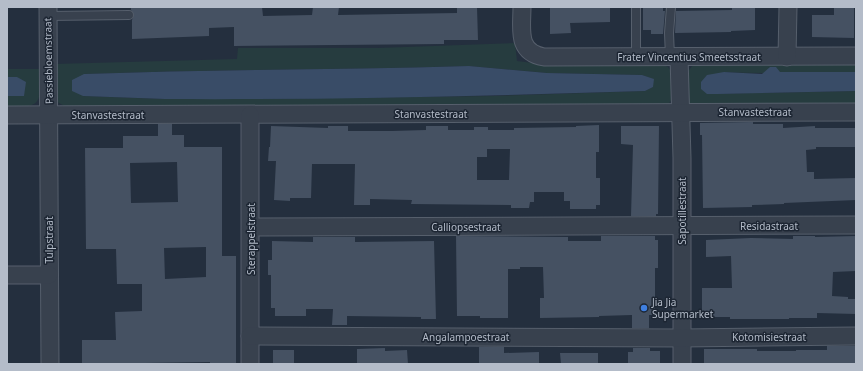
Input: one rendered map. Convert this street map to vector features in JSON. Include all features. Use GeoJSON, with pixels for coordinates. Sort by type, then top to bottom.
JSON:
{"type":"FeatureCollection","features":[{"type":"Feature","properties":{"kind":"street","name":"Frater Vincentius Smeetsstraat"},"geometry":{"type":"LineString","coordinates":[[522,7],[522,42],[531,53],[537,56],[856,56]]}},
{"type":"Feature","properties":{"kind":"street"},"geometry":{"type":"LineString","coordinates":[[787,57],[788,7]]}},
{"type":"Feature","properties":{"kind":"street","name":"Passiebloemstraat"},"geometry":{"type":"LineString","coordinates":[[48,12],[49,116]]}},
{"type":"Feature","properties":{"kind":"street","name":"Sapotillestraat"},"geometry":{"type":"LineString","coordinates":[[674,57],[681,112],[682,364]]}},
{"type":"Feature","properties":{"kind":"street","name":"Stanvastestraat"},"geometry":{"type":"LineString","coordinates":[[7,115],[856,112]]}},
{"type":"Feature","properties":{"kind":"street","name":"Sterappelstraat"},"geometry":{"type":"LineString","coordinates":[[250,115],[250,364]]}},
{"type":"Feature","properties":{"kind":"street","name":"Tulpstraat"},"geometry":{"type":"LineString","coordinates":[[49,116],[48,275],[50,364]]}},
{"type":"Feature","properties":{"kind":"street","name":"Residastraat"},"geometry":{"type":"LineString","coordinates":[[682,226],[856,225]]}},
{"type":"Feature","properties":{"kind":"street","name":"Calliopsestraat"},"geometry":{"type":"LineString","coordinates":[[251,227],[682,226]]}},
{"type":"Feature","properties":{"kind":"street"},"geometry":{"type":"LineString","coordinates":[[7,275],[48,275]]}},
{"type":"Feature","properties":{"kind":"street","name":"Angalampoestraat"},"geometry":{"type":"LineString","coordinates":[[250,336],[682,338]]}},
{"type":"Feature","properties":{"kind":"street","name":"Kotomisiestraat"},"geometry":{"type":"LineString","coordinates":[[682,338],[856,336]]}},
{"type":"Feature","properties":{"kind":"lane"},"geometry":{"type":"LineString","coordinates":[[636,7],[636,57]]}},
{"type":"Feature","properties":{"kind":"lane"},"geometry":{"type":"LineString","coordinates":[[671,7],[669,33],[674,57]]}},
{"type":"Feature","properties":{"kind":"lane"},"geometry":{"type":"LineString","coordinates":[[48,12],[129,14]]}},
{"type":"Feature","properties":{"kind":"green space"},"geometry":{"type":"Polygon","coordinates":[[[515,43],[517,61],[541,64],[662,64],[668,67],[673,74],[673,97],[666,108],[66,107],[54,98],[54,64],[237,59],[238,48],[378,48],[515,43]],[[469,66],[84,74],[83,96],[163,99],[255,99],[494,96],[645,91],[653,87],[653,79],[642,75],[547,73],[469,66]]]}},
{"type":"Feature","properties":{"kind":"green space"},"geometry":{"type":"Polygon","coordinates":[[[856,62],[856,72],[724,72],[707,94],[856,91],[856,106],[689,104],[685,75],[693,65],[856,62]]]}},
{"type":"Feature","properties":{"kind":"green space"},"geometry":{"type":"Polygon","coordinates":[[[7,69],[41,69],[40,90],[37,101],[27,107],[7,110],[7,96],[24,96],[17,77],[7,77],[7,69]]]}},
{"type":"Feature","properties":{"kind":"water"},"geometry":{"type":"Polygon","coordinates":[[[469,66],[547,73],[642,75],[654,79],[653,87],[645,91],[405,97],[165,99],[83,96],[72,91],[72,80],[84,74],[469,66]]]}},
{"type":"Feature","properties":{"kind":"water"},"geometry":{"type":"Polygon","coordinates":[[[770,67],[776,67],[780,72],[856,72],[856,91],[707,94],[701,89],[701,82],[707,75],[724,72],[762,74],[770,67]]]}},
{"type":"Feature","properties":{"kind":"water"},"geometry":{"type":"Polygon","coordinates":[[[7,77],[17,77],[26,82],[24,96],[7,96],[7,77]]]}},
{"type":"Feature","properties":{"kind":"building"},"geometry":{"type":"Polygon","coordinates":[[[131,7],[262,7],[263,16],[312,15],[313,7],[339,7],[338,15],[457,13],[457,7],[477,7],[478,40],[444,40],[444,44],[234,46],[234,27],[209,28],[209,36],[132,39],[132,20],[134,15],[131,7]]]}},
{"type":"Feature","properties":{"kind":"building"},"geometry":{"type":"Polygon","coordinates":[[[550,7],[610,7],[610,22],[570,23],[571,33],[550,34],[550,7]]]}},
{"type":"Feature","properties":{"kind":"building"},"geometry":{"type":"Polygon","coordinates":[[[643,7],[663,7],[663,11],[665,11],[663,34],[651,34],[651,30],[643,30],[643,7]]]}},
{"type":"Feature","properties":{"kind":"building"},"geometry":{"type":"Polygon","coordinates":[[[732,7],[755,7],[755,30],[675,33],[676,11],[732,10],[732,7]]]}},
{"type":"Feature","properties":{"kind":"building"},"geometry":{"type":"Polygon","coordinates":[[[834,7],[854,7],[854,38],[812,37],[812,15],[834,15],[834,7]]]}},
{"type":"Feature","properties":{"kind":"building"},"geometry":{"type":"Polygon","coordinates":[[[753,122],[753,124],[783,124],[783,128],[815,126],[815,128],[856,128],[856,147],[816,147],[816,149],[806,150],[807,172],[814,172],[814,179],[856,178],[856,200],[752,205],[752,207],[703,208],[702,135],[700,135],[700,123],[753,122]]]}},
{"type":"Feature","properties":{"kind":"building"},"geometry":{"type":"Polygon","coordinates":[[[158,124],[172,124],[172,135],[184,135],[184,147],[222,147],[222,256],[236,256],[236,364],[210,364],[210,362],[82,364],[82,340],[116,340],[115,312],[142,311],[142,284],[117,284],[116,249],[86,249],[85,148],[123,148],[123,136],[158,136],[158,124]],[[177,162],[130,163],[131,203],[178,202],[177,162]],[[206,247],[164,248],[165,279],[206,277],[206,247]]]}},
{"type":"Feature","properties":{"kind":"building"},"geometry":{"type":"Polygon","coordinates":[[[599,125],[599,152],[596,152],[596,178],[600,178],[600,205],[596,205],[596,209],[570,209],[570,201],[564,201],[564,192],[534,192],[534,202],[530,202],[529,208],[511,208],[511,205],[411,204],[412,200],[370,199],[370,205],[354,205],[355,164],[312,164],[311,198],[290,198],[290,201],[274,200],[276,161],[268,161],[271,126],[328,128],[328,126],[348,126],[348,131],[392,131],[426,130],[426,126],[448,126],[448,130],[474,130],[474,127],[488,127],[488,130],[514,130],[514,128],[599,125]],[[487,149],[487,157],[477,157],[477,180],[509,180],[510,149],[487,149]]]}},
{"type":"Feature","properties":{"kind":"building"},"geometry":{"type":"Polygon","coordinates":[[[621,126],[659,126],[658,214],[656,214],[656,216],[631,216],[633,145],[621,144],[621,126]]]}},
{"type":"Feature","properties":{"kind":"building"},"geometry":{"type":"Polygon","coordinates":[[[456,236],[568,237],[568,241],[601,241],[601,236],[655,236],[655,240],[658,240],[658,268],[655,268],[655,315],[649,315],[649,328],[632,328],[632,315],[540,318],[540,298],[544,298],[543,267],[520,267],[520,269],[508,269],[508,318],[457,316],[456,236]]]}},
{"type":"Feature","properties":{"kind":"building"},"geometry":{"type":"Polygon","coordinates":[[[793,236],[856,236],[856,271],[833,272],[832,296],[856,299],[856,314],[817,313],[817,318],[789,319],[730,319],[730,317],[702,317],[702,288],[732,288],[731,256],[706,257],[706,240],[751,238],[793,239],[793,236]]]}},
{"type":"Feature","properties":{"kind":"building"},"geometry":{"type":"Polygon","coordinates":[[[313,237],[355,237],[355,242],[434,241],[436,319],[421,319],[421,317],[347,316],[347,325],[332,325],[333,309],[306,309],[306,316],[275,316],[275,308],[271,308],[271,275],[268,275],[268,260],[272,260],[272,241],[313,242],[313,237]]]}},
{"type":"Feature","properties":{"kind":"building"},"geometry":{"type":"Polygon","coordinates":[[[827,346],[856,346],[856,364],[704,364],[704,349],[796,351],[827,350],[827,346]]]}},
{"type":"Feature","properties":{"kind":"building"},"geometry":{"type":"Polygon","coordinates":[[[479,347],[504,347],[504,353],[539,352],[539,364],[479,364],[479,347]]]}},
{"type":"Feature","properties":{"kind":"building"},"geometry":{"type":"Polygon","coordinates":[[[385,348],[385,351],[407,350],[408,364],[357,364],[357,349],[385,348]]]}},
{"type":"Feature","properties":{"kind":"building"},"geometry":{"type":"Polygon","coordinates":[[[633,348],[650,348],[650,351],[660,351],[660,364],[628,364],[628,352],[633,352],[633,348]]]}},
{"type":"Feature","properties":{"kind":"building"},"geometry":{"type":"Polygon","coordinates":[[[273,350],[294,350],[294,364],[273,364],[273,350]]]}},
{"type":"Feature","properties":{"kind":"building"},"geometry":{"type":"Polygon","coordinates":[[[560,353],[598,353],[598,364],[561,364],[560,353]]]}},
{"type":"Feature","properties":{"kind":"place","name":"Jia Jia Supermarket"},"geometry":{"type":"Point","coordinates":[644,308]}}]}
